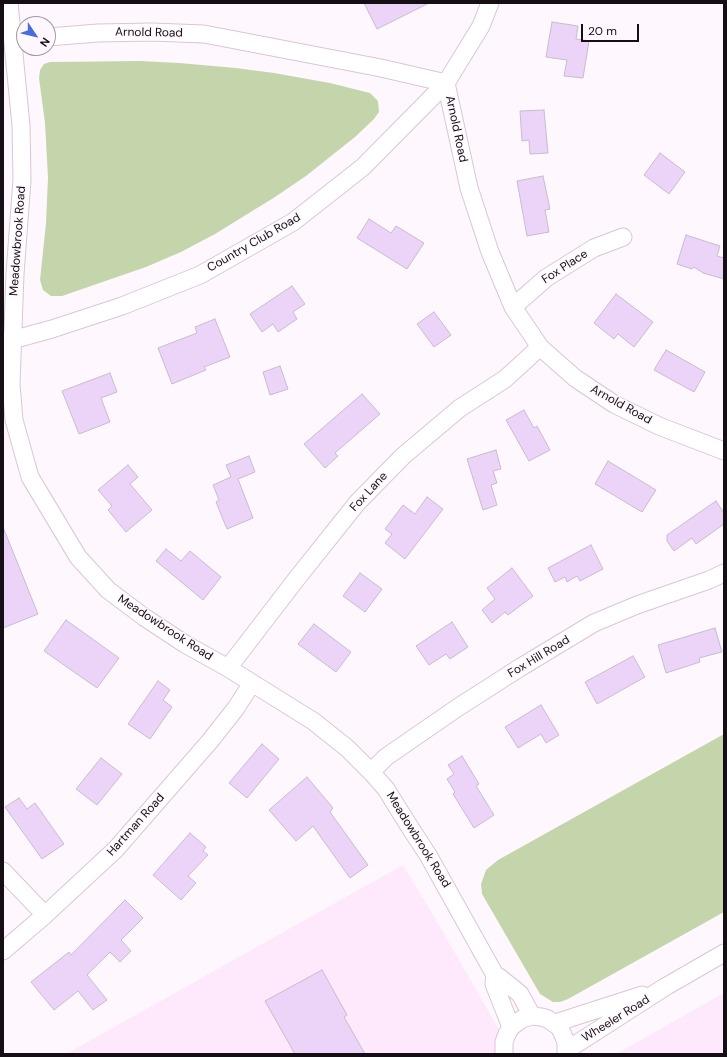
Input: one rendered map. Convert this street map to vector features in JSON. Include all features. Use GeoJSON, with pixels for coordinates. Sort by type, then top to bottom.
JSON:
{"type":"FeatureCollection","features":[{"type":"Feature","properties":{"kind":"street","name":"Meadowbrook Road"},"geometry":{"type":"LineString","coordinates":[[9,3],[21,125],[22,180],[7,340],[14,420],[30,477],[78,557],[108,590],[185,644],[228,668],[313,721],[347,748],[371,772],[386,789],[428,855],[495,975],[520,994],[532,1016]]}},
{"type":"Feature","properties":{"kind":"street","name":"Country Club Road"},"geometry":{"type":"LineString","coordinates":[[7,340],[52,329],[122,306],[200,274],[293,222],[364,167],[446,83],[481,26],[490,3]]}},
{"type":"Feature","properties":{"kind":"street","name":"Arnold Road"},"geometry":{"type":"LineString","coordinates":[[56,37],[98,33],[152,32],[204,34],[381,68],[446,83],[469,188],[490,252],[513,307],[540,346],[575,378],[614,404],[658,426],[724,451]]}},
{"type":"Feature","properties":{"kind":"street","name":"Fox Place"},"geometry":{"type":"LineString","coordinates":[[513,307],[546,278],[594,248],[623,237]]}},
{"type":"Feature","properties":{"kind":"street","name":"Fox Lane"},"geometry":{"type":"LineString","coordinates":[[228,668],[357,503],[409,451],[460,408],[505,379],[540,346]]}},
{"type":"Feature","properties":{"kind":"street","name":"Fox Hill Road"},"geometry":{"type":"LineString","coordinates":[[371,772],[386,757],[457,708],[594,623],[637,605],[724,573]]}},
{"type":"Feature","properties":{"kind":"street","name":"Hartman Road"},"geometry":{"type":"LineString","coordinates":[[3,951],[45,915],[116,849],[210,740],[236,708],[252,683]]}},
{"type":"Feature","properties":{"kind":"street"},"geometry":{"type":"LineString","coordinates":[[3,872],[45,915]]}},
{"type":"Feature","properties":{"kind":"street","name":"Wheeler Road"},"geometry":{"type":"LineString","coordinates":[[566,1052],[665,987],[724,953]]}},
{"type":"Feature","properties":{"kind":"street","name":"Meadowbrook Road"},"geometry":{"type":"LineString","coordinates":[[495,975],[494,984],[511,1027]]}},
{"type":"Feature","properties":{"kind":"street","name":"Wheeler Road"},"geometry":{"type":"LineString","coordinates":[[555,1023],[665,987]]}},
{"type":"Feature","properties":{"kind":"street"},"geometry":{"type":"LineString","coordinates":[[504,1054],[504,1042],[511,1027],[522,1019],[532,1016],[541,1017],[555,1023],[564,1035],[566,1052]]}},
{"type":"Feature","properties":{"kind":"shaded area"},"geometry":{"type":"Polygon","coordinates":[[[403,865],[513,1054],[66,1054],[403,865]]]}},
{"type":"Feature","properties":{"kind":"shaded area"},"geometry":{"type":"Polygon","coordinates":[[[724,993],[724,1054],[616,1054],[724,993]]]}},
{"type":"Feature","properties":{"kind":"green space"},"geometry":{"type":"Polygon","coordinates":[[[140,61],[236,68],[330,83],[370,93],[378,101],[379,112],[374,119],[355,137],[306,176],[215,234],[181,252],[146,267],[62,296],[51,296],[43,290],[40,280],[46,223],[48,178],[45,123],[39,78],[40,70],[44,64],[50,62],[140,61]]]}},
{"type":"Feature","properties":{"kind":"green space"},"geometry":{"type":"Polygon","coordinates":[[[724,734],[724,912],[568,999],[560,1002],[553,1002],[540,994],[482,894],[481,884],[486,870],[498,860],[724,734]]]}},
{"type":"Feature","properties":{"kind":"building"},"geometry":{"type":"Polygon","coordinates":[[[364,3],[429,3],[377,29],[364,3]]]}},
{"type":"Feature","properties":{"kind":"building"},"geometry":{"type":"Polygon","coordinates":[[[552,22],[578,26],[576,39],[589,41],[583,78],[564,76],[567,60],[546,57],[552,22]]]}},
{"type":"Feature","properties":{"kind":"building"},"geometry":{"type":"Polygon","coordinates":[[[544,110],[548,153],[530,154],[529,140],[522,141],[520,111],[544,110]]]}},
{"type":"Feature","properties":{"kind":"building"},"geometry":{"type":"Polygon","coordinates":[[[660,153],[685,172],[669,194],[644,175],[660,153]]]}},
{"type":"Feature","properties":{"kind":"building"},"geometry":{"type":"Polygon","coordinates":[[[543,176],[550,209],[545,210],[549,232],[527,236],[517,181],[543,176]]]}},
{"type":"Feature","properties":{"kind":"building"},"geometry":{"type":"Polygon","coordinates":[[[369,219],[391,233],[396,226],[424,243],[407,269],[357,238],[369,219]]]}},
{"type":"Feature","properties":{"kind":"building"},"geometry":{"type":"Polygon","coordinates":[[[686,235],[720,246],[717,256],[724,258],[724,279],[703,273],[694,267],[692,269],[677,264],[686,235]]]}},
{"type":"Feature","properties":{"kind":"building"},"geometry":{"type":"Polygon","coordinates":[[[292,286],[305,304],[293,312],[297,319],[278,332],[273,324],[262,332],[250,314],[292,286]]]}},
{"type":"Feature","properties":{"kind":"building"},"geometry":{"type":"Polygon","coordinates":[[[616,294],[653,322],[634,347],[618,334],[614,339],[594,323],[616,294]]]}},
{"type":"Feature","properties":{"kind":"building"},"geometry":{"type":"Polygon","coordinates":[[[434,312],[451,335],[434,347],[417,324],[434,312]]]}},
{"type":"Feature","properties":{"kind":"building"},"geometry":{"type":"Polygon","coordinates":[[[215,319],[230,357],[204,367],[206,370],[172,384],[158,348],[197,333],[195,327],[215,319]]]}},
{"type":"Feature","properties":{"kind":"building"},"geometry":{"type":"Polygon","coordinates":[[[666,350],[705,372],[694,392],[654,370],[666,350]]]}},
{"type":"Feature","properties":{"kind":"building"},"geometry":{"type":"Polygon","coordinates":[[[280,366],[288,389],[270,395],[263,372],[280,366]]]}},
{"type":"Feature","properties":{"kind":"building"},"geometry":{"type":"Polygon","coordinates":[[[110,373],[117,392],[101,398],[110,422],[79,434],[62,391],[110,373]]]}},
{"type":"Feature","properties":{"kind":"building"},"geometry":{"type":"Polygon","coordinates":[[[362,394],[380,414],[335,453],[338,456],[325,468],[304,444],[362,394]]]}},
{"type":"Feature","properties":{"kind":"building"},"geometry":{"type":"Polygon","coordinates":[[[524,410],[534,428],[537,426],[550,450],[529,461],[506,420],[524,410]]]}},
{"type":"Feature","properties":{"kind":"building"},"geometry":{"type":"Polygon","coordinates":[[[496,450],[501,469],[493,471],[497,483],[491,485],[497,505],[483,510],[467,459],[496,450]]]}},
{"type":"Feature","properties":{"kind":"building"},"geometry":{"type":"Polygon","coordinates":[[[249,456],[255,472],[238,479],[253,518],[227,529],[216,502],[219,500],[213,485],[231,477],[226,465],[249,456]]]}},
{"type":"Feature","properties":{"kind":"building"},"geometry":{"type":"Polygon","coordinates":[[[608,461],[656,490],[642,512],[595,484],[608,461]]]}},
{"type":"Feature","properties":{"kind":"building"},"geometry":{"type":"Polygon","coordinates":[[[128,465],[138,477],[130,484],[152,510],[126,532],[108,510],[112,506],[98,490],[128,465]]]}},
{"type":"Feature","properties":{"kind":"building"},"geometry":{"type":"Polygon","coordinates":[[[427,497],[443,509],[405,559],[385,543],[392,534],[385,529],[403,505],[415,514],[427,497]]]}},
{"type":"Feature","properties":{"kind":"building"},"geometry":{"type":"Polygon","coordinates":[[[716,501],[724,513],[724,524],[696,544],[692,538],[674,551],[667,541],[667,535],[716,501]]]}},
{"type":"Feature","properties":{"kind":"building"},"geometry":{"type":"Polygon","coordinates":[[[3,527],[38,614],[3,628],[3,527]]]}},
{"type":"Feature","properties":{"kind":"building"},"geometry":{"type":"Polygon","coordinates":[[[591,545],[603,569],[580,581],[577,576],[567,582],[565,577],[555,582],[548,568],[591,545]]]}},
{"type":"Feature","properties":{"kind":"building"},"geometry":{"type":"Polygon","coordinates":[[[166,549],[181,561],[190,551],[221,577],[203,600],[156,561],[166,549]]]}},
{"type":"Feature","properties":{"kind":"building"},"geometry":{"type":"Polygon","coordinates":[[[512,568],[533,596],[508,615],[505,612],[492,623],[482,610],[495,599],[487,588],[512,568]]]}},
{"type":"Feature","properties":{"kind":"building"},"geometry":{"type":"Polygon","coordinates":[[[360,573],[382,589],[365,612],[343,596],[360,573]]]}},
{"type":"Feature","properties":{"kind":"building"},"geometry":{"type":"Polygon","coordinates":[[[66,620],[119,658],[97,688],[44,651],[66,620]]]}},
{"type":"Feature","properties":{"kind":"building"},"geometry":{"type":"Polygon","coordinates":[[[452,622],[468,647],[450,659],[446,654],[429,665],[416,646],[452,622]]]}},
{"type":"Feature","properties":{"kind":"building"},"geometry":{"type":"Polygon","coordinates":[[[314,624],[351,652],[336,672],[298,644],[314,624]]]}},
{"type":"Feature","properties":{"kind":"building"},"geometry":{"type":"Polygon","coordinates":[[[715,628],[722,652],[699,658],[700,662],[666,673],[658,645],[715,628]]]}},
{"type":"Feature","properties":{"kind":"building"},"geometry":{"type":"Polygon","coordinates":[[[633,656],[645,677],[597,704],[585,682],[633,656]]]}},
{"type":"Feature","properties":{"kind":"building"},"geometry":{"type":"Polygon","coordinates":[[[158,681],[170,690],[163,700],[172,707],[150,739],[128,724],[158,681]]]}},
{"type":"Feature","properties":{"kind":"building"},"geometry":{"type":"Polygon","coordinates":[[[541,705],[559,735],[546,743],[541,734],[518,748],[505,727],[541,705]]]}},
{"type":"Feature","properties":{"kind":"building"},"geometry":{"type":"Polygon","coordinates":[[[262,744],[279,759],[247,798],[229,783],[262,744]]]}},
{"type":"Feature","properties":{"kind":"building"},"geometry":{"type":"Polygon","coordinates":[[[462,756],[479,784],[476,786],[494,815],[474,828],[453,794],[455,792],[447,779],[454,774],[448,765],[462,756]]]}},
{"type":"Feature","properties":{"kind":"building"},"geometry":{"type":"Polygon","coordinates":[[[101,758],[122,774],[97,805],[76,789],[101,758]]]}},
{"type":"Feature","properties":{"kind":"building"},"geometry":{"type":"Polygon","coordinates":[[[307,777],[333,808],[330,812],[368,865],[350,878],[313,826],[296,841],[269,810],[307,777]]]}},
{"type":"Feature","properties":{"kind":"building"},"geometry":{"type":"Polygon","coordinates":[[[19,798],[27,809],[35,803],[64,844],[42,859],[5,807],[19,798]]]}},
{"type":"Feature","properties":{"kind":"building"},"geometry":{"type":"Polygon","coordinates":[[[190,833],[206,847],[203,851],[208,855],[188,876],[196,883],[181,900],[153,875],[190,833]]]}},
{"type":"Feature","properties":{"kind":"building"},"geometry":{"type":"Polygon","coordinates":[[[125,900],[143,918],[121,940],[131,951],[120,962],[110,952],[87,975],[107,1000],[93,1010],[78,991],[54,1010],[31,982],[69,952],[71,955],[125,900]]]}},
{"type":"Feature","properties":{"kind":"building"},"geometry":{"type":"Polygon","coordinates":[[[322,970],[347,1015],[344,1017],[365,1054],[295,1054],[265,1001],[322,970]]]}}]}
